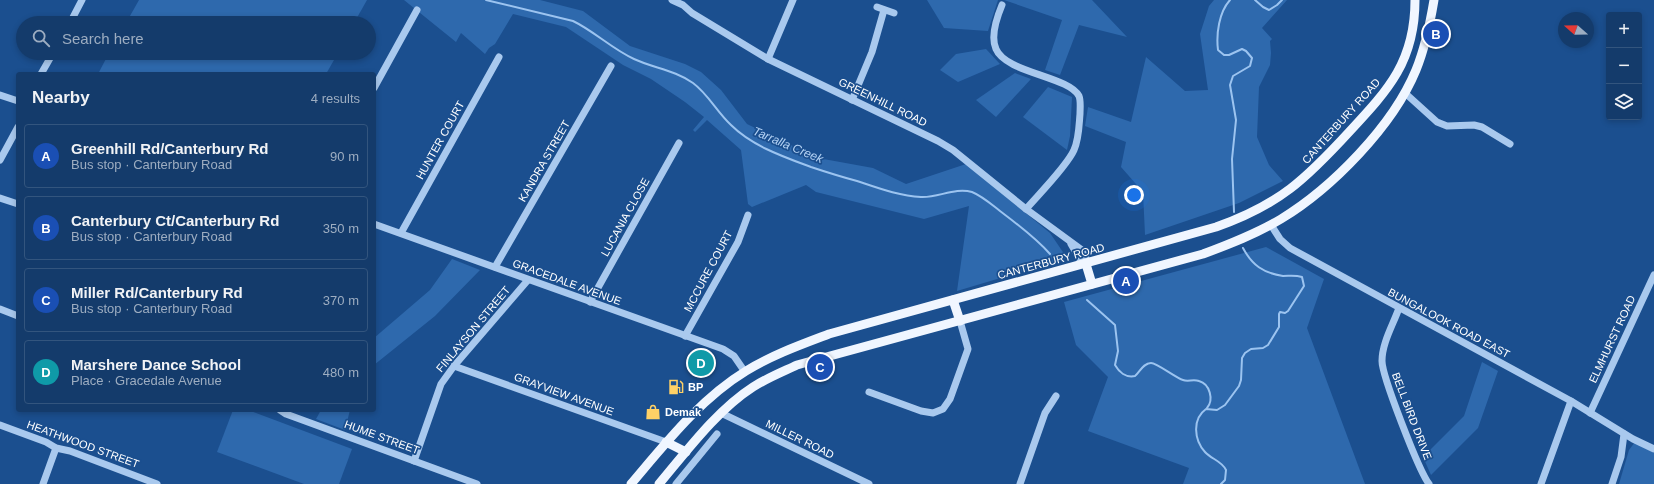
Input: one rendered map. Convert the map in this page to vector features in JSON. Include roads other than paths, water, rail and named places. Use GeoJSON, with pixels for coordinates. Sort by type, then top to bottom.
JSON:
{"type":"FeatureCollection","features":[{"type":"Feature","properties":{"kind":"main road","name":"CANTERBURY ROAD"},"geometry":{"type":"LineString","coordinates":[[631,484],[666,442],[704,404],[745,372],[785,350],[829,334],[1216,227],[1237,220],[1268,205],[1284,195],[1311,172],[1362,118],[1392,82],[1405,59],[1409,46],[1414,24],[1415,0]]}},
{"type":"Feature","properties":{"kind":"main road"},"geometry":{"type":"LineString","coordinates":[[662,483],[709,424],[752,388],[776,374],[797,365],[1203,254],[1242,239],[1271,225],[1306,202],[1342,170],[1387,120],[1405,93],[1416,72],[1425,45],[1434,0]]}},
{"type":"Feature","properties":{"kind":"main road"},"geometry":{"type":"LineString","coordinates":[[1392,82],[1405,93]]}},
{"type":"Feature","properties":{"kind":"main road"},"geometry":{"type":"LineString","coordinates":[[1086,264],[1092,284]]}},
{"type":"Feature","properties":{"kind":"main road"},"geometry":{"type":"LineString","coordinates":[[953,300],[960,321]]}},
{"type":"Feature","properties":{"kind":"main road"},"geometry":{"type":"LineString","coordinates":[[666,442],[686,452]]}},
{"type":"Feature","properties":{"kind":"street"},"geometry":{"type":"LineString","coordinates":[[74,16],[82,0]]}},
{"type":"Feature","properties":{"kind":"street","name":"GREENHILL ROAD"},"geometry":{"type":"LineString","coordinates":[[672,0],[684,2],[692,13],[768,59],[938,141],[953,150],[1085,254],[1086,264]]}},
{"type":"Feature","properties":{"kind":"street"},"geometry":{"type":"LineString","coordinates":[[768,59],[793,0]]}},
{"type":"Feature","properties":{"kind":"street"},"geometry":{"type":"LineString","coordinates":[[1002,5],[994,31],[995,49],[999,54],[1009,63],[1065,85],[1076,92],[1080,100],[1079,120],[1074,150],[1061,169],[1026,209]]}},
{"type":"Feature","properties":{"kind":"street"},"geometry":{"type":"LineString","coordinates":[[877,7],[894,13]]}},
{"type":"Feature","properties":{"kind":"street"},"geometry":{"type":"LineString","coordinates":[[376,84],[417,10]]}},
{"type":"Feature","properties":{"kind":"street"},"geometry":{"type":"LineString","coordinates":[[852,100],[872,52],[884,10]]}},
{"type":"Feature","properties":{"kind":"street","name":"HUNTER COURT"},"geometry":{"type":"LineString","coordinates":[[401,233],[499,57]]}},
{"type":"Feature","properties":{"kind":"street"},"geometry":{"type":"LineString","coordinates":[[42,72],[49,60]]}},
{"type":"Feature","properties":{"kind":"street","name":"KANDRA STREET"},"geometry":{"type":"LineString","coordinates":[[495,267],[611,66]]}},
{"type":"Feature","properties":{"kind":"street"},"geometry":{"type":"LineString","coordinates":[[1405,93],[1437,122],[1447,126],[1474,125],[1482,127],[1510,144]]}},
{"type":"Feature","properties":{"kind":"street"},"geometry":{"type":"LineString","coordinates":[[0,95],[16,100]]}},
{"type":"Feature","properties":{"kind":"street"},"geometry":{"type":"LineString","coordinates":[[0,160],[16,131]]}},
{"type":"Feature","properties":{"kind":"street","name":"LUCANIA CLOSE"},"geometry":{"type":"LineString","coordinates":[[590,302],[679,143]]}},
{"type":"Feature","properties":{"kind":"street"},"geometry":{"type":"LineString","coordinates":[[0,198],[16,203]]}},
{"type":"Feature","properties":{"kind":"street","name":"MCCURE COURT"},"geometry":{"type":"LineString","coordinates":[[685,336],[738,242],[748,215]]}},
{"type":"Feature","properties":{"kind":"street","name":"GRACEDALE AVENUE"},"geometry":{"type":"LineString","coordinates":[[376,225],[728,352],[734,356],[745,372]]}},
{"type":"Feature","properties":{"kind":"street","name":"BUNGALOOK ROAD EAST"},"geometry":{"type":"LineString","coordinates":[[1271,225],[1280,239],[1290,248],[1571,401],[1624,434],[1654,449]]}},
{"type":"Feature","properties":{"kind":"street","name":"ELMHURST ROAD"},"geometry":{"type":"LineString","coordinates":[[1590,413],[1654,275]]}},
{"type":"Feature","properties":{"kind":"street","name":"FINLAYSON STREET"},"geometry":{"type":"LineString","coordinates":[[414,461],[441,384],[454,366],[528,280]]}},
{"type":"Feature","properties":{"kind":"street","name":"BELL BIRD DRIVE"},"geometry":{"type":"LineString","coordinates":[[1399,308],[1382,355],[1383,371],[1418,463],[1429,484]]}},
{"type":"Feature","properties":{"kind":"street"},"geometry":{"type":"LineString","coordinates":[[0,309],[16,315]]}},
{"type":"Feature","properties":{"kind":"street"},"geometry":{"type":"LineString","coordinates":[[869,392],[920,411],[932,412],[943,409],[950,399],[968,349],[960,321]]}},
{"type":"Feature","properties":{"kind":"street","name":"GRAYVIEW AVENUE"},"geometry":{"type":"LineString","coordinates":[[454,366],[666,442]]}},
{"type":"Feature","properties":{"kind":"street"},"geometry":{"type":"LineString","coordinates":[[1020,484],[1045,414],[1056,396]]}},
{"type":"Feature","properties":{"kind":"street"},"geometry":{"type":"LineString","coordinates":[[1541,484],[1571,401]]}},
{"type":"Feature","properties":{"kind":"street","name":"HUME STREET"},"geometry":{"type":"LineString","coordinates":[[283,412],[477,484]]}},
{"type":"Feature","properties":{"kind":"street","name":"MILLER ROAD"},"geometry":{"type":"LineString","coordinates":[[722,413],[869,484]]}},
{"type":"Feature","properties":{"kind":"street","name":"HEATHWOOD STREET"},"geometry":{"type":"LineString","coordinates":[[0,425],[46,442],[56,448],[70,451],[157,484]]}},
{"type":"Feature","properties":{"kind":"street"},"geometry":{"type":"LineString","coordinates":[[676,484],[717,434]]}},
{"type":"Feature","properties":{"kind":"street"},"geometry":{"type":"LineString","coordinates":[[1612,484],[1621,457],[1624,434]]}},
{"type":"Feature","properties":{"kind":"street"},"geometry":{"type":"LineString","coordinates":[[43,484],[56,448]]}},
{"type":"Feature","properties":{"kind":"waterway","name":"Tarralla Creek"},"geometry":{"type":"LineString","coordinates":[[486,0],[573,21],[626,55],[641,62],[679,75],[698,87],[726,120],[739,132],[758,145],[790,159],[828,173],[905,195],[927,197],[959,191],[972,192],[986,200],[1019,226],[1050,254]]}},
{"type":"Feature","properties":{"kind":"waterway"},"geometry":{"type":"LineString","coordinates":[[1230,0],[1223,11],[1219,24],[1217,37],[1218,50],[1224,55],[1229,55],[1242,49],[1252,58],[1250,66],[1233,76],[1230,85],[1236,120],[1232,159],[1234,212]]}},
{"type":"Feature","properties":{"kind":"waterway"},"geometry":{"type":"LineString","coordinates":[[1255,0],[1269,10],[1282,0]]}},
{"type":"Feature","properties":{"kind":"waterway"},"geometry":{"type":"LineString","coordinates":[[1221,484],[1225,480],[1226,470],[1222,464],[1207,454],[1201,447],[1196,430],[1198,418],[1206,409],[1217,410],[1225,405],[1239,386],[1241,380],[1242,358],[1245,353],[1251,349],[1263,348],[1268,345],[1279,327],[1280,312],[1285,313],[1288,311],[1304,286],[1302,277],[1276,275],[1254,264],[1243,248]]}},
{"type":"Feature","properties":{"kind":"waterway"},"geometry":{"type":"LineString","coordinates":[[1087,300],[1115,325],[1118,351],[1115,365],[1121,372],[1129,376],[1135,376],[1144,366],[1151,363],[1158,365],[1183,380],[1199,381],[1206,385],[1210,393],[1210,401],[1207,408]]}},
{"type":"Feature","properties":{"kind":"place","name":"Canterbury Ct/Canterbury Rd"},"geometry":{"type":"Point","coordinates":[1436,34]}},
{"type":"Feature","properties":{"kind":"place","name":"Greenhill Rd/Canterbury Rd"},"geometry":{"type":"Point","coordinates":[1126,281]}},
{"type":"Feature","properties":{"kind":"place","name":"Marshere Dance School"},"geometry":{"type":"Point","coordinates":[701,363]}},
{"type":"Feature","properties":{"kind":"place","name":"Miller Rd/Canterbury Rd"},"geometry":{"type":"Point","coordinates":[820,367]}},
{"type":"Feature","properties":{"kind":"place","name":"BP"},"geometry":{"type":"Point","coordinates":[676,387]}},
{"type":"Feature","properties":{"kind":"place","name":"Demak"},"geometry":{"type":"Point","coordinates":[653,412]}}]}
